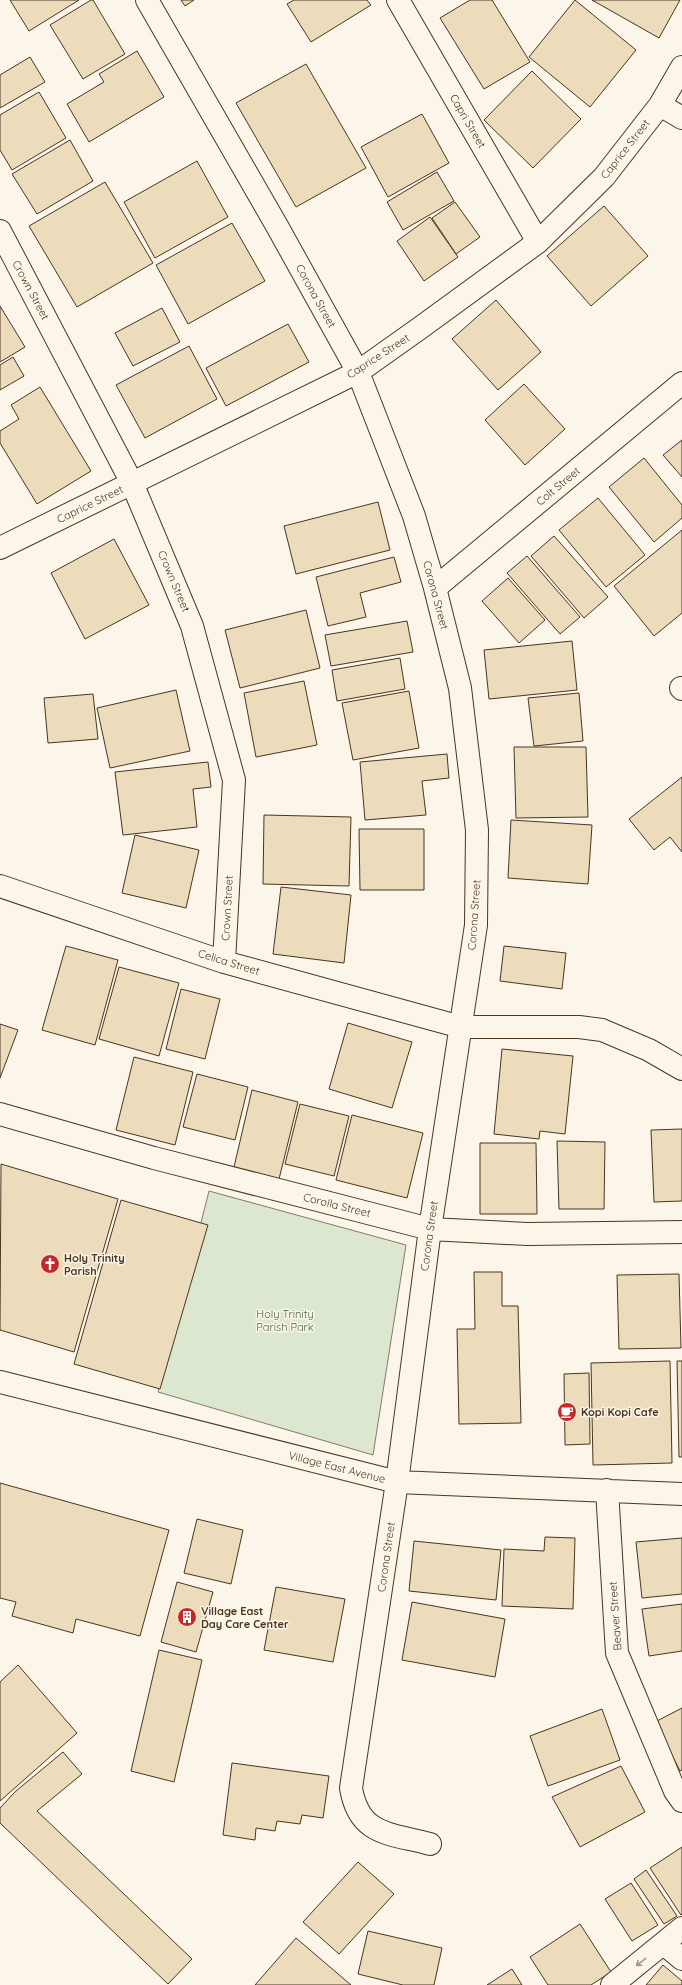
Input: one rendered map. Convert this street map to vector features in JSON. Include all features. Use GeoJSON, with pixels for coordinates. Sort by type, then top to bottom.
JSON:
{"type":"FeatureCollection","features":[{"type":"Feature","properties":{"kind":"street","name":"Corona Street"},"geometry":{"type":"LineString","coordinates":[[147,0],[278,226],[358,372],[414,516],[435,588],[460,688],[478,830],[476,925],[462,1027],[430,1229],[397,1482],[351,1788],[354,1802],[364,1822],[373,1828],[430,1844]]}},
{"type":"Feature","properties":{"kind":"street","name":"Capri Street"},"geometry":{"type":"LineString","coordinates":[[398,0],[538,242]]}},
{"type":"Feature","properties":{"kind":"street","name":"Caprice Street"},"geometry":{"type":"LineString","coordinates":[[0,548],[358,372],[538,242],[604,177],[660,105],[682,67]]}},
{"type":"Feature","properties":{"kind":"street"},"geometry":{"type":"LineString","coordinates":[[660,105],[682,118]]}},
{"type":"Feature","properties":{"kind":"street","name":"Crown Street"},"geometry":{"type":"LineString","coordinates":[[0,232],[132,483],[192,626],[234,780],[224,962]]}},
{"type":"Feature","properties":{"kind":"street","name":"Colt Street"},"geometry":{"type":"LineString","coordinates":[[435,588],[682,383]]}},
{"type":"Feature","properties":{"kind":"street","name":"Celica Street"},"geometry":{"type":"LineString","coordinates":[[0,886],[224,962],[462,1027],[580,1027],[602,1030],[649,1050],[682,1069]]}},
{"type":"Feature","properties":{"kind":"street","name":"Corolla Street"},"geometry":{"type":"LineString","coordinates":[[0,1114],[154,1158],[430,1229],[527,1234],[682,1232]]}},
{"type":"Feature","properties":{"kind":"street","name":"Village East Avenue"},"geometry":{"type":"LineString","coordinates":[[0,1382],[397,1482],[682,1494]]}},
{"type":"Feature","properties":{"kind":"street","name":"Beaver Street"},"geometry":{"type":"LineString","coordinates":[[607,1490],[617,1653],[675,1791],[682,1801]]}},
{"type":"Feature","properties":{"kind":"street"},"geometry":{"type":"LineString","coordinates":[[612,1985],[682,1928]]}},
{"type":"Feature","properties":{"kind":"street"},"geometry":{"type":"LineString","coordinates":[[664,1944],[682,1958]]}},
{"type":"Feature","properties":{"kind":"green space","name":"Holy Trinity Parish Park"},"geometry":{"type":"Polygon","coordinates":[[[209,1191],[406,1245],[373,1455],[158,1392],[209,1191]]]}},
{"type":"Feature","properties":{"kind":"building"},"geometry":{"type":"Polygon","coordinates":[[[10,0],[79,0],[29,31],[10,0]]]}},
{"type":"Feature","properties":{"kind":"building"},"geometry":{"type":"Polygon","coordinates":[[[93,0],[125,54],[83,79],[50,25],[93,0]]]}},
{"type":"Feature","properties":{"kind":"building"},"geometry":{"type":"Polygon","coordinates":[[[181,0],[194,0],[185,6],[181,0]]]}},
{"type":"Feature","properties":{"kind":"building"},"geometry":{"type":"Polygon","coordinates":[[[294,0],[367,0],[371,5],[311,42],[287,4],[294,0]]]}},
{"type":"Feature","properties":{"kind":"building"},"geometry":{"type":"Polygon","coordinates":[[[470,0],[492,0],[530,62],[484,89],[440,18],[470,0]]]}},
{"type":"Feature","properties":{"kind":"building"},"geometry":{"type":"Polygon","coordinates":[[[575,0],[636,50],[590,107],[529,57],[575,0]]]}},
{"type":"Feature","properties":{"kind":"building"},"geometry":{"type":"Polygon","coordinates":[[[592,0],[680,0],[659,38],[592,0]]]}},
{"type":"Feature","properties":{"kind":"building"},"geometry":{"type":"Polygon","coordinates":[[[137,51],[164,97],[89,142],[67,104],[104,82],[99,74],[137,51]]]}},
{"type":"Feature","properties":{"kind":"building"},"geometry":{"type":"Polygon","coordinates":[[[30,57],[45,82],[0,108],[0,75],[30,57]]]}},
{"type":"Feature","properties":{"kind":"building"},"geometry":{"type":"Polygon","coordinates":[[[306,64],[366,168],[296,207],[236,103],[306,64]]]}},
{"type":"Feature","properties":{"kind":"building"},"geometry":{"type":"Polygon","coordinates":[[[532,71],[581,119],[533,168],[484,120],[532,71]]]}},
{"type":"Feature","properties":{"kind":"building"},"geometry":{"type":"Polygon","coordinates":[[[39,92],[66,138],[12,170],[0,150],[0,115],[39,92]]]}},
{"type":"Feature","properties":{"kind":"building"},"geometry":{"type":"Polygon","coordinates":[[[422,114],[449,163],[388,197],[361,147],[422,114]]]}},
{"type":"Feature","properties":{"kind":"building"},"geometry":{"type":"Polygon","coordinates":[[[70,140],[93,181],[37,214],[12,174],[70,140]]]}},
{"type":"Feature","properties":{"kind":"building"},"geometry":{"type":"Polygon","coordinates":[[[197,161],[228,217],[155,258],[124,202],[197,161]]]}},
{"type":"Feature","properties":{"kind":"building"},"geometry":{"type":"Polygon","coordinates":[[[437,172],[454,201],[403,230],[387,202],[437,172]]]}},
{"type":"Feature","properties":{"kind":"building"},"geometry":{"type":"Polygon","coordinates":[[[105,182],[153,263],[77,307],[29,226],[105,182]]]}},
{"type":"Feature","properties":{"kind":"building"},"geometry":{"type":"Polygon","coordinates":[[[455,202],[480,237],[456,254],[432,218],[455,202]]]}},
{"type":"Feature","properties":{"kind":"building"},"geometry":{"type":"Polygon","coordinates":[[[604,206],[648,256],[591,306],[547,256],[604,206]]]}},
{"type":"Feature","properties":{"kind":"building"},"geometry":{"type":"Polygon","coordinates":[[[430,217],[458,257],[424,281],[397,241],[430,217]]]}},
{"type":"Feature","properties":{"kind":"building"},"geometry":{"type":"Polygon","coordinates":[[[232,223],[265,281],[188,324],[156,265],[232,223]]]}},
{"type":"Feature","properties":{"kind":"building"},"geometry":{"type":"Polygon","coordinates":[[[496,300],[541,352],[498,390],[452,339],[496,300]]]}},
{"type":"Feature","properties":{"kind":"building"},"geometry":{"type":"Polygon","coordinates":[[[0,306],[25,347],[0,362],[0,306]]]}},
{"type":"Feature","properties":{"kind":"building"},"geometry":{"type":"Polygon","coordinates":[[[162,308],[180,342],[133,366],[115,333],[162,308]]]}},
{"type":"Feature","properties":{"kind":"building"},"geometry":{"type":"Polygon","coordinates":[[[288,324],[309,362],[226,406],[206,368],[288,324]]]}},
{"type":"Feature","properties":{"kind":"building"},"geometry":{"type":"Polygon","coordinates":[[[189,346],[217,399],[145,438],[116,385],[189,346]]]}},
{"type":"Feature","properties":{"kind":"building"},"geometry":{"type":"Polygon","coordinates":[[[13,357],[24,376],[0,390],[0,365],[13,357]]]}},
{"type":"Feature","properties":{"kind":"building"},"geometry":{"type":"Polygon","coordinates":[[[524,384],[565,429],[525,465],[485,420],[524,384]]]}},
{"type":"Feature","properties":{"kind":"building"},"geometry":{"type":"Polygon","coordinates":[[[40,387],[91,471],[37,504],[0,443],[0,431],[19,419],[11,405],[40,387]]]}},
{"type":"Feature","properties":{"kind":"building"},"geometry":{"type":"Polygon","coordinates":[[[682,440],[682,477],[663,455],[682,440]]]}},
{"type":"Feature","properties":{"kind":"building"},"geometry":{"type":"Polygon","coordinates":[[[644,458],[682,505],[682,518],[654,542],[609,487],[644,458]]]}},
{"type":"Feature","properties":{"kind":"building"},"geometry":{"type":"Polygon","coordinates":[[[598,498],[645,555],[606,587],[559,530],[598,498]]]}},
{"type":"Feature","properties":{"kind":"building"},"geometry":{"type":"Polygon","coordinates":[[[378,502],[390,550],[296,574],[284,526],[378,502]]]}},
{"type":"Feature","properties":{"kind":"building"},"geometry":{"type":"Polygon","coordinates":[[[682,530],[682,613],[654,636],[614,586],[682,530]]]}},
{"type":"Feature","properties":{"kind":"building"},"geometry":{"type":"Polygon","coordinates":[[[554,536],[608,597],[584,618],[531,556],[554,536]]]}},
{"type":"Feature","properties":{"kind":"building"},"geometry":{"type":"Polygon","coordinates":[[[114,539],[149,605],[85,639],[51,573],[114,539]]]}},
{"type":"Feature","properties":{"kind":"building"},"geometry":{"type":"Polygon","coordinates":[[[527,556],[580,617],[560,634],[507,573],[527,556]]]}},
{"type":"Feature","properties":{"kind":"building"},"geometry":{"type":"Polygon","coordinates":[[[394,557],[401,582],[360,593],[366,617],[328,626],[316,577],[394,557]]]}},
{"type":"Feature","properties":{"kind":"building"},"geometry":{"type":"Polygon","coordinates":[[[508,578],[545,620],[519,643],[482,601],[508,578]]]}},
{"type":"Feature","properties":{"kind":"building"},"geometry":{"type":"Polygon","coordinates":[[[306,610],[320,668],[240,688],[225,630],[306,610]]]}},
{"type":"Feature","properties":{"kind":"building"},"geometry":{"type":"Polygon","coordinates":[[[407,621],[413,652],[331,666],[325,635],[407,621]]]}},
{"type":"Feature","properties":{"kind":"building"},"geometry":{"type":"Polygon","coordinates":[[[572,641],[577,690],[489,699],[484,650],[572,641]]]}},
{"type":"Feature","properties":{"kind":"building"},"geometry":{"type":"Polygon","coordinates":[[[400,658],[405,689],[337,701],[332,670],[400,658]]]}},
{"type":"Feature","properties":{"kind":"building"},"geometry":{"type":"Polygon","coordinates":[[[304,681],[317,745],[256,757],[244,693],[304,681]]]}},
{"type":"Feature","properties":{"kind":"building"},"geometry":{"type":"Polygon","coordinates":[[[176,690],[190,751],[110,768],[97,708],[176,690]]]}},
{"type":"Feature","properties":{"kind":"building"},"geometry":{"type":"Polygon","coordinates":[[[409,691],[419,748],[353,760],[342,703],[409,691]]]}},
{"type":"Feature","properties":{"kind":"building"},"geometry":{"type":"Polygon","coordinates":[[[579,693],[583,741],[534,746],[528,698],[579,693]]]}},
{"type":"Feature","properties":{"kind":"building"},"geometry":{"type":"Polygon","coordinates":[[[93,694],[98,739],[48,743],[44,698],[93,694]]]}},
{"type":"Feature","properties":{"kind":"building"},"geometry":{"type":"Polygon","coordinates":[[[514,747],[586,747],[588,817],[516,818],[514,747]]]}},
{"type":"Feature","properties":{"kind":"building"},"geometry":{"type":"Polygon","coordinates":[[[447,754],[449,778],[422,781],[426,815],[365,820],[360,762],[447,754]]]}},
{"type":"Feature","properties":{"kind":"building"},"geometry":{"type":"Polygon","coordinates":[[[208,762],[211,787],[193,789],[197,827],[123,835],[115,772],[208,762]]]}},
{"type":"Feature","properties":{"kind":"building"},"geometry":{"type":"Polygon","coordinates":[[[682,777],[682,852],[670,837],[654,850],[629,819],[682,777]]]}},
{"type":"Feature","properties":{"kind":"building"},"geometry":{"type":"Polygon","coordinates":[[[264,815],[351,817],[349,886],[263,884],[264,815]]]}},
{"type":"Feature","properties":{"kind":"building"},"geometry":{"type":"Polygon","coordinates":[[[511,820],[592,825],[588,884],[508,878],[511,820]]]}},
{"type":"Feature","properties":{"kind":"building"},"geometry":{"type":"Polygon","coordinates":[[[359,829],[424,829],[424,890],[360,890],[359,829]]]}},
{"type":"Feature","properties":{"kind":"building"},"geometry":{"type":"Polygon","coordinates":[[[135,835],[199,850],[186,908],[122,893],[135,835]]]}},
{"type":"Feature","properties":{"kind":"building"},"geometry":{"type":"Polygon","coordinates":[[[281,887],[351,895],[344,963],[273,954],[281,887]]]}},
{"type":"Feature","properties":{"kind":"building"},"geometry":{"type":"Polygon","coordinates":[[[66,946],[118,960],[95,1045],[42,1030],[66,946]]]}},
{"type":"Feature","properties":{"kind":"building"},"geometry":{"type":"Polygon","coordinates":[[[504,946],[566,953],[562,989],[500,981],[504,946]]]}},
{"type":"Feature","properties":{"kind":"building"},"geometry":{"type":"Polygon","coordinates":[[[119,967],[179,983],[159,1056],[99,1039],[119,967]]]}},
{"type":"Feature","properties":{"kind":"building"},"geometry":{"type":"Polygon","coordinates":[[[181,989],[220,999],[205,1059],[166,1049],[181,989]]]}},
{"type":"Feature","properties":{"kind":"building"},"geometry":{"type":"Polygon","coordinates":[[[348,1023],[412,1042],[392,1108],[329,1089],[348,1023]]]}},
{"type":"Feature","properties":{"kind":"building"},"geometry":{"type":"Polygon","coordinates":[[[0,1024],[18,1030],[0,1078],[0,1024]]]}},
{"type":"Feature","properties":{"kind":"building"},"geometry":{"type":"Polygon","coordinates":[[[502,1049],[573,1056],[565,1134],[540,1131],[539,1139],[494,1134],[502,1049]]]}},
{"type":"Feature","properties":{"kind":"building"},"geometry":{"type":"Polygon","coordinates":[[[134,1057],[193,1072],[175,1145],[116,1130],[134,1057]]]}},
{"type":"Feature","properties":{"kind":"building"},"geometry":{"type":"Polygon","coordinates":[[[197,1074],[248,1087],[235,1140],[183,1127],[197,1074]]]}},
{"type":"Feature","properties":{"kind":"building"},"geometry":{"type":"Polygon","coordinates":[[[252,1090],[298,1102],[279,1179],[234,1167],[252,1090]]]}},
{"type":"Feature","properties":{"kind":"building"},"geometry":{"type":"Polygon","coordinates":[[[300,1104],[349,1116],[334,1176],[285,1164],[300,1104]]]}},
{"type":"Feature","properties":{"kind":"building"},"geometry":{"type":"Polygon","coordinates":[[[352,1115],[423,1133],[407,1198],[336,1180],[352,1115]]]}},
{"type":"Feature","properties":{"kind":"building"},"geometry":{"type":"Polygon","coordinates":[[[682,1129],[682,1201],[654,1202],[651,1130],[682,1129]]]}},
{"type":"Feature","properties":{"kind":"building"},"geometry":{"type":"Polygon","coordinates":[[[557,1141],[605,1142],[604,1209],[559,1209],[557,1141]]]}},
{"type":"Feature","properties":{"kind":"building"},"geometry":{"type":"Polygon","coordinates":[[[480,1143],[536,1143],[537,1214],[480,1214],[480,1143]]]}},
{"type":"Feature","properties":{"kind":"building","name":"Holy Trinity Parish"},"geometry":{"type":"Polygon","coordinates":[[[1,1164],[118,1199],[74,1352],[0,1330],[1,1164]]]}},
{"type":"Feature","properties":{"kind":"building"},"geometry":{"type":"Polygon","coordinates":[[[121,1200],[208,1225],[160,1389],[74,1364],[121,1200]]]}},
{"type":"Feature","properties":{"kind":"building"},"geometry":{"type":"Polygon","coordinates":[[[474,1272],[502,1272],[502,1306],[518,1306],[521,1423],[459,1424],[457,1329],[475,1329],[474,1272]]]}},
{"type":"Feature","properties":{"kind":"building"},"geometry":{"type":"Polygon","coordinates":[[[679,1274],[681,1348],[619,1349],[617,1275],[679,1274]]]}},
{"type":"Feature","properties":{"kind":"building"},"geometry":{"type":"Polygon","coordinates":[[[670,1361],[672,1463],[593,1465],[591,1363],[670,1361]]]}},
{"type":"Feature","properties":{"kind":"building"},"geometry":{"type":"Polygon","coordinates":[[[677,1361],[682,1361],[682,1457],[679,1457],[677,1361]]]}},
{"type":"Feature","properties":{"kind":"building"},"geometry":{"type":"Polygon","coordinates":[[[589,1373],[590,1444],[565,1445],[564,1374],[589,1373]]]}},
{"type":"Feature","properties":{"kind":"building"},"geometry":{"type":"Polygon","coordinates":[[[0,1483],[169,1530],[140,1636],[76,1619],[73,1633],[12,1616],[16,1602],[0,1598],[0,1483]]]}},
{"type":"Feature","properties":{"kind":"building"},"geometry":{"type":"Polygon","coordinates":[[[197,1519],[243,1530],[231,1584],[184,1573],[197,1519]]]}},
{"type":"Feature","properties":{"kind":"building"},"geometry":{"type":"Polygon","coordinates":[[[545,1537],[575,1538],[573,1609],[502,1606],[504,1549],[544,1551],[545,1537]]]}},
{"type":"Feature","properties":{"kind":"building"},"geometry":{"type":"Polygon","coordinates":[[[682,1538],[682,1594],[642,1598],[636,1542],[682,1538]]]}},
{"type":"Feature","properties":{"kind":"building"},"geometry":{"type":"Polygon","coordinates":[[[414,1541],[501,1550],[496,1600],[409,1591],[414,1541]]]}},
{"type":"Feature","properties":{"kind":"building","name":"Village East Day Care Center"},"geometry":{"type":"Polygon","coordinates":[[[177,1582],[213,1592],[196,1652],[161,1642],[177,1582]]]}},
{"type":"Feature","properties":{"kind":"building"},"geometry":{"type":"Polygon","coordinates":[[[276,1587],[345,1599],[333,1662],[264,1650],[276,1587]]]}},
{"type":"Feature","properties":{"kind":"building"},"geometry":{"type":"Polygon","coordinates":[[[412,1602],[505,1619],[495,1677],[402,1660],[412,1602]]]}},
{"type":"Feature","properties":{"kind":"building"},"geometry":{"type":"Polygon","coordinates":[[[682,1604],[682,1651],[649,1656],[642,1609],[682,1604]]]}},
{"type":"Feature","properties":{"kind":"building"},"geometry":{"type":"Polygon","coordinates":[[[159,1650],[202,1660],[174,1782],[131,1771],[159,1650]]]}},
{"type":"Feature","properties":{"kind":"building"},"geometry":{"type":"Polygon","coordinates":[[[18,1665],[77,1733],[0,1801],[0,1682],[18,1665]]]}},
{"type":"Feature","properties":{"kind":"building"},"geometry":{"type":"Polygon","coordinates":[[[682,1708],[682,1770],[680,1771],[655,1722],[682,1708]]]}},
{"type":"Feature","properties":{"kind":"building"},"geometry":{"type":"Polygon","coordinates":[[[602,1709],[620,1760],[548,1786],[530,1736],[602,1709]]]}},
{"type":"Feature","properties":{"kind":"building"},"geometry":{"type":"Polygon","coordinates":[[[63,1752],[82,1774],[37,1811],[192,1959],[168,1984],[0,1823],[0,1808],[16,1791],[63,1752]]]}},
{"type":"Feature","properties":{"kind":"building"},"geometry":{"type":"Polygon","coordinates":[[[232,1763],[329,1776],[323,1818],[302,1815],[300,1824],[277,1821],[275,1831],[256,1828],[255,1840],[223,1835],[232,1763]]]}},
{"type":"Feature","properties":{"kind":"building"},"geometry":{"type":"Polygon","coordinates":[[[621,1766],[645,1812],[580,1847],[552,1797],[621,1766]]]}},
{"type":"Feature","properties":{"kind":"building"},"geometry":{"type":"Polygon","coordinates":[[[682,1847],[682,1914],[681,1915],[650,1868],[682,1847]]]}},
{"type":"Feature","properties":{"kind":"building"},"geometry":{"type":"Polygon","coordinates":[[[358,1862],[394,1894],[339,1954],[303,1922],[358,1862]]]}},
{"type":"Feature","properties":{"kind":"building"},"geometry":{"type":"Polygon","coordinates":[[[646,1870],[677,1916],[664,1924],[634,1879],[646,1870]]]}},
{"type":"Feature","properties":{"kind":"building"},"geometry":{"type":"Polygon","coordinates":[[[631,1883],[658,1925],[632,1941],[605,1899],[631,1883]]]}},
{"type":"Feature","properties":{"kind":"building"},"geometry":{"type":"Polygon","coordinates":[[[580,1924],[611,1972],[591,1985],[548,1985],[530,1957],[580,1924]]]}},
{"type":"Feature","properties":{"kind":"building"},"geometry":{"type":"Polygon","coordinates":[[[368,1931],[442,1948],[434,1985],[403,1985],[358,1974],[368,1931]]]}},
{"type":"Feature","properties":{"kind":"building"},"geometry":{"type":"Polygon","coordinates":[[[296,1938],[351,1985],[255,1985],[296,1938]]]}},
{"type":"Feature","properties":{"kind":"building"},"geometry":{"type":"Polygon","coordinates":[[[663,1965],[682,1981],[682,1985],[646,1985],[663,1965]]]}},
{"type":"Feature","properties":{"kind":"building"},"geometry":{"type":"Polygon","coordinates":[[[512,1969],[522,1985],[487,1985],[512,1969]]]}},
{"type":"Feature","properties":{"kind":"place","name":"Holy Trinity Parish"},"geometry":{"type":"Point","coordinates":[50,1264]}},
{"type":"Feature","properties":{"kind":"place","name":"Kopi Kopi Cafe"},"geometry":{"type":"Point","coordinates":[567,1412]}},
{"type":"Feature","properties":{"kind":"place","name":"Village East Day Care Center"},"geometry":{"type":"Point","coordinates":[187,1617]}}]}
